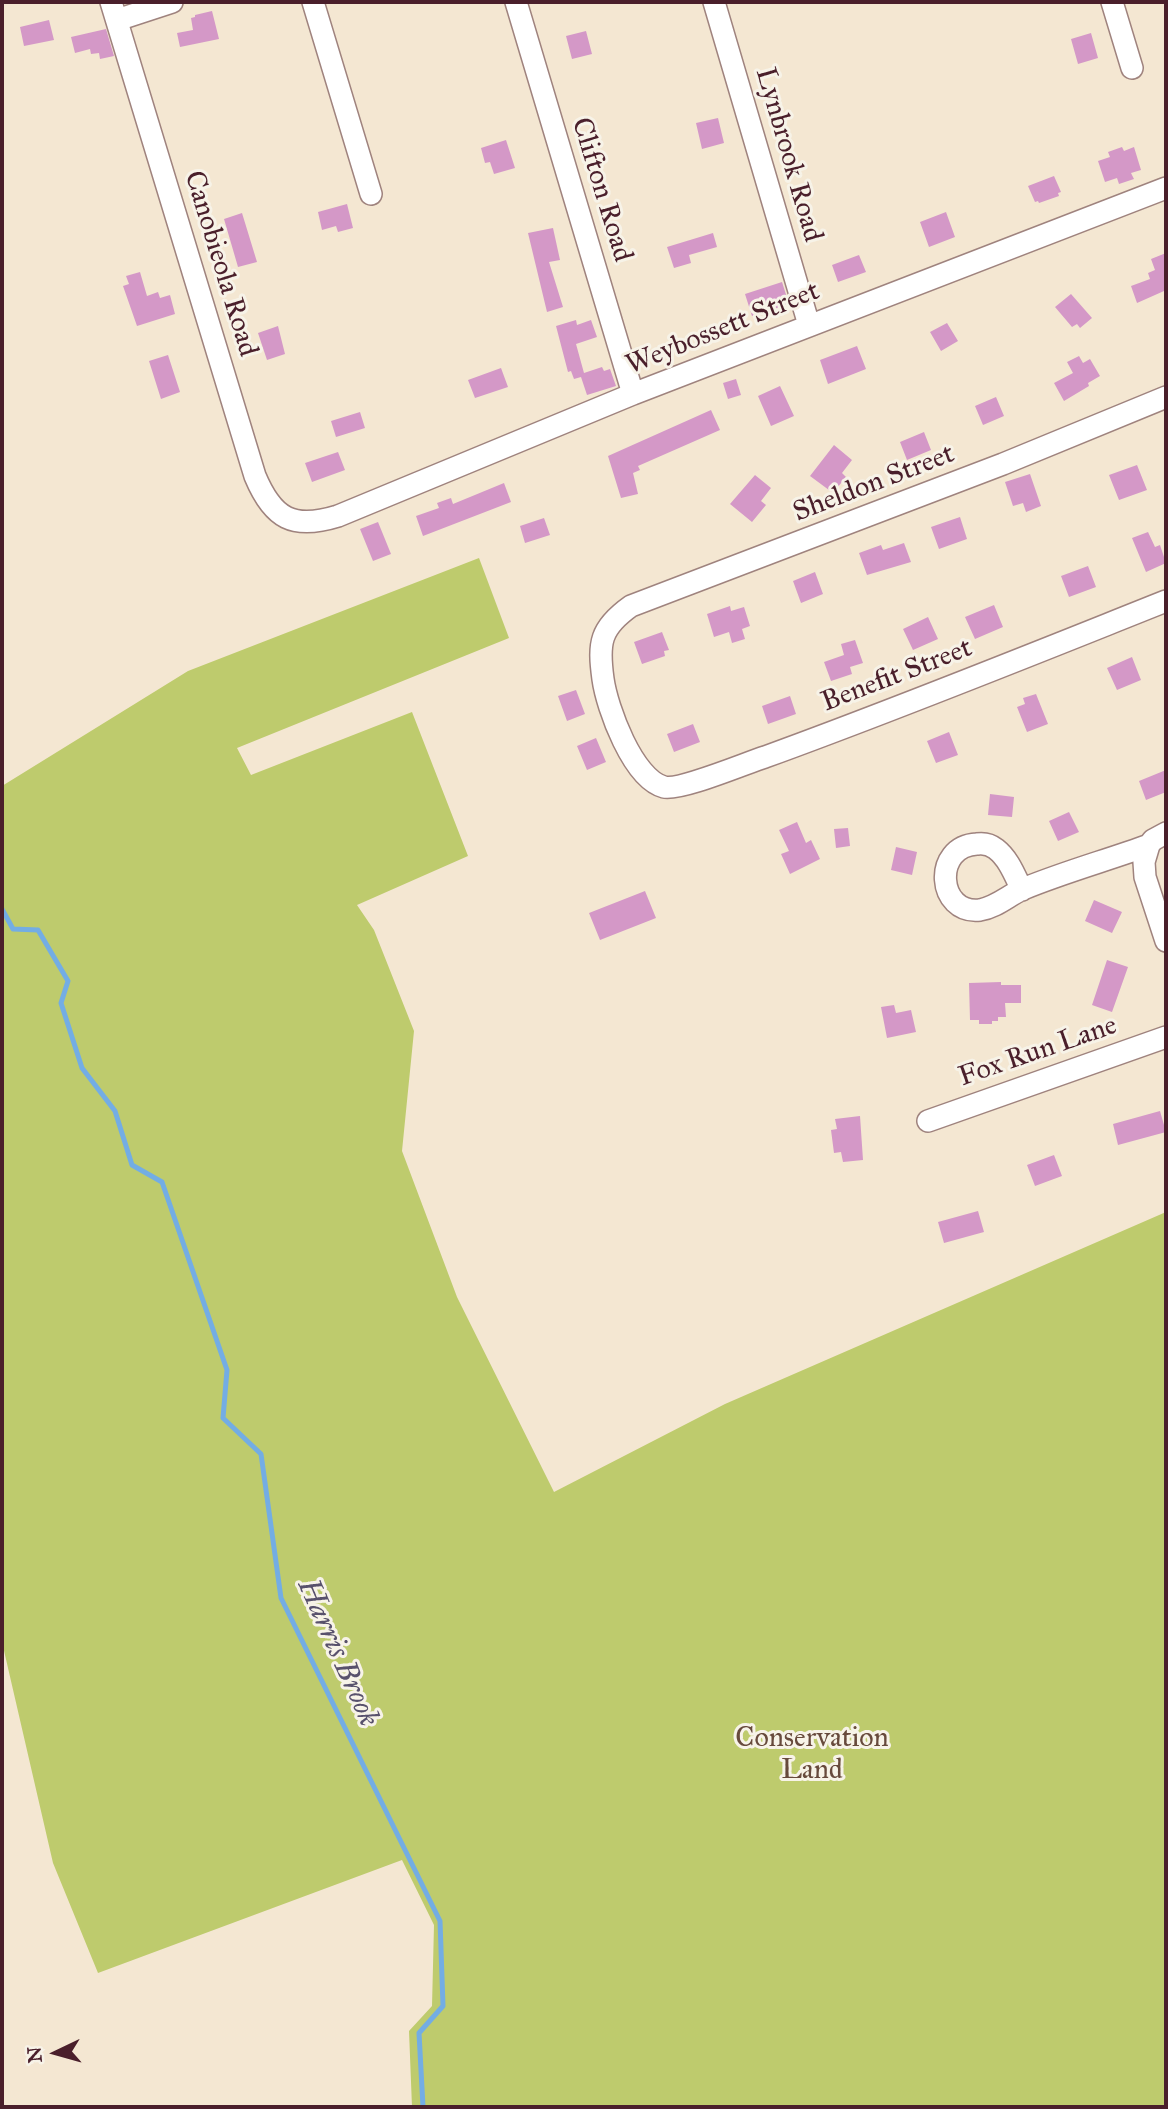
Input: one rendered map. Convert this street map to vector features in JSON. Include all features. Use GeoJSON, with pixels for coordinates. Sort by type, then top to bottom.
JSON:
{"type":"FeatureCollection","features":[{"type":"Feature","properties":{"kind":"street"},"geometry":{"type":"LineString","coordinates":[[114,11],[173,2]]}},
{"type":"Feature","properties":{"kind":"street"},"geometry":{"type":"LineString","coordinates":[[313,2],[371,194]]}},
{"type":"Feature","properties":{"kind":"street","name":"Clifton Road"},"geometry":{"type":"LineString","coordinates":[[516,2],[634,394]]}},
{"type":"Feature","properties":{"kind":"street","name":"Lynbrook Road"},"geometry":{"type":"LineString","coordinates":[[714,2],[809,325]]}},
{"type":"Feature","properties":{"kind":"street"},"geometry":{"type":"LineString","coordinates":[[1112,2],[1132,68]]}},
{"type":"Feature","properties":{"kind":"street","name":"Canobieola Road"},"geometry":{"type":"LineString","coordinates":[[114,11],[255,476],[270,505],[290,521],[301,523]]}},
{"type":"Feature","properties":{"kind":"street","name":"Weybossett Street"},"geometry":{"type":"LineString","coordinates":[[301,523],[313,523],[338,516],[634,394],[1166,188]]}},
{"type":"Feature","properties":{"kind":"street","name":"Sheldon Street"},"geometry":{"type":"LineString","coordinates":[[647,776],[638,767],[621,734],[604,688],[600,656],[612,620],[631,606],[1003,464],[1166,397]]}},
{"type":"Feature","properties":{"kind":"street","name":"Benefit Street"},"geometry":{"type":"LineString","coordinates":[[647,776],[661,786],[668,787],[683,785],[748,764],[867,720],[1166,601]]}},
{"type":"Feature","properties":{"kind":"street"},"geometry":{"type":"LineString","coordinates":[[1022,890],[1158,839]]}},
{"type":"Feature","properties":{"kind":"street"},"geometry":{"type":"LineString","coordinates":[[1158,839],[1144,862],[1145,877],[1166,941]]}},
{"type":"Feature","properties":{"kind":"street","name":"Fox Run Lane"},"geometry":{"type":"LineString","coordinates":[[928,1121],[1166,1037]]}},
{"type":"Feature","properties":{"kind":"green space","name":"Conservation Land"},"geometry":{"type":"Polygon","coordinates":[[[479,558],[509,638],[237,748],[251,775],[412,712],[468,856],[357,905],[374,930],[414,1031],[402,1151],[457,1297],[554,1492],[725,1404],[1166,1212],[1166,2107],[412,2107],[409,2031],[432,2006],[434,1925],[402,1860],[98,1973],[53,1863],[2,1642],[2,786],[188,671],[479,558]]]}},
{"type":"Feature","properties":{"kind":"building"},"geometry":{"type":"Polygon","coordinates":[[[212,11],[219,39],[180,47],[177,33],[193,30],[191,18],[212,11]]]}},
{"type":"Feature","properties":{"kind":"building"},"geometry":{"type":"Polygon","coordinates":[[[49,20],[54,40],[24,46],[20,27],[49,20]]]}},
{"type":"Feature","properties":{"kind":"building"},"geometry":{"type":"Polygon","coordinates":[[[106,29],[114,56],[100,59],[99,53],[91,54],[90,49],[75,53],[71,37],[106,29]]]}},
{"type":"Feature","properties":{"kind":"building"},"geometry":{"type":"Polygon","coordinates":[[[586,31],[592,54],[572,59],[566,36],[586,31]]]}},
{"type":"Feature","properties":{"kind":"building"},"geometry":{"type":"Polygon","coordinates":[[[1091,33],[1098,58],[1078,64],[1071,39],[1091,33]]]}},
{"type":"Feature","properties":{"kind":"building"},"geometry":{"type":"Polygon","coordinates":[[[718,118],[724,143],[702,149],[696,123],[718,118]]]}},
{"type":"Feature","properties":{"kind":"building"},"geometry":{"type":"Polygon","coordinates":[[[506,140],[515,168],[494,174],[490,162],[485,163],[481,148],[506,140]]]}},
{"type":"Feature","properties":{"kind":"building"},"geometry":{"type":"Polygon","coordinates":[[[1122,147],[1124,151],[1134,147],[1141,170],[1131,173],[1134,179],[1119,184],[1117,178],[1105,182],[1098,161],[1110,157],[1108,152],[1122,147]]]}},
{"type":"Feature","properties":{"kind":"building"},"geometry":{"type":"Polygon","coordinates":[[[1054,176],[1061,192],[1058,193],[1059,196],[1035,202],[1028,186],[1054,176]]]}},
{"type":"Feature","properties":{"kind":"building"},"geometry":{"type":"Polygon","coordinates":[[[347,204],[353,228],[338,232],[336,226],[322,230],[318,212],[347,204]]]}},
{"type":"Feature","properties":{"kind":"building"},"geometry":{"type":"Polygon","coordinates":[[[946,212],[955,237],[929,247],[920,222],[946,212]]]}},
{"type":"Feature","properties":{"kind":"building"},"geometry":{"type":"Polygon","coordinates":[[[242,213],[257,262],[238,267],[224,219],[242,213]]]}},
{"type":"Feature","properties":{"kind":"building"},"geometry":{"type":"Polygon","coordinates":[[[553,228],[560,260],[549,262],[563,307],[547,312],[528,233],[553,228]]]}},
{"type":"Feature","properties":{"kind":"building"},"geometry":{"type":"Polygon","coordinates":[[[713,233],[717,247],[689,255],[691,263],[674,268],[667,247],[713,233]]]}},
{"type":"Feature","properties":{"kind":"building"},"geometry":{"type":"Polygon","coordinates":[[[1166,253],[1166,296],[1164,291],[1137,303],[1131,286],[1150,279],[1148,273],[1155,270],[1151,259],[1166,253]]]}},
{"type":"Feature","properties":{"kind":"building"},"geometry":{"type":"Polygon","coordinates":[[[859,255],[866,272],[838,282],[832,265],[859,255]]]}},
{"type":"Feature","properties":{"kind":"building"},"geometry":{"type":"Polygon","coordinates":[[[140,272],[147,296],[158,292],[160,298],[170,295],[175,314],[137,326],[123,286],[129,284],[126,276],[140,272]]]}},
{"type":"Feature","properties":{"kind":"building"},"geometry":{"type":"Polygon","coordinates":[[[782,282],[789,304],[752,316],[745,294],[782,282]]]}},
{"type":"Feature","properties":{"kind":"building"},"geometry":{"type":"Polygon","coordinates":[[[1071,294],[1092,318],[1080,328],[1077,324],[1072,327],[1055,307],[1071,294]]]}},
{"type":"Feature","properties":{"kind":"building"},"geometry":{"type":"Polygon","coordinates":[[[576,320],[577,325],[591,320],[597,337],[576,344],[584,373],[602,367],[604,371],[610,369],[616,386],[587,395],[581,377],[574,379],[571,371],[568,372],[556,326],[576,320]]]}},
{"type":"Feature","properties":{"kind":"building"},"geometry":{"type":"Polygon","coordinates":[[[947,323],[958,341],[941,351],[930,332],[947,323]]]}},
{"type":"Feature","properties":{"kind":"building"},"geometry":{"type":"Polygon","coordinates":[[[278,326],[285,354],[267,360],[258,333],[278,326]]]}},
{"type":"Feature","properties":{"kind":"building"},"geometry":{"type":"Polygon","coordinates":[[[857,346],[866,369],[828,384],[820,360],[857,346]]]}},
{"type":"Feature","properties":{"kind":"building"},"geometry":{"type":"Polygon","coordinates":[[[168,355],[180,392],[161,399],[149,361],[168,355]]]}},
{"type":"Feature","properties":{"kind":"building"},"geometry":{"type":"Polygon","coordinates":[[[1079,356],[1083,363],[1090,359],[1100,376],[1064,401],[1054,383],[1073,373],[1067,362],[1079,356]]]}},
{"type":"Feature","properties":{"kind":"building"},"geometry":{"type":"Polygon","coordinates":[[[501,368],[508,387],[475,398],[468,380],[501,368]]]}},
{"type":"Feature","properties":{"kind":"building"},"geometry":{"type":"Polygon","coordinates":[[[736,379],[741,395],[728,399],[723,383],[736,379]]]}},
{"type":"Feature","properties":{"kind":"building"},"geometry":{"type":"Polygon","coordinates":[[[780,386],[794,416],[771,426],[758,396],[780,386]]]}},
{"type":"Feature","properties":{"kind":"building"},"geometry":{"type":"Polygon","coordinates":[[[996,397],[1004,416],[983,425],[975,406],[996,397]]]}},
{"type":"Feature","properties":{"kind":"building"},"geometry":{"type":"Polygon","coordinates":[[[711,410],[720,430],[638,466],[640,470],[633,473],[638,494],[621,498],[608,456],[711,410]]]}},
{"type":"Feature","properties":{"kind":"building"},"geometry":{"type":"Polygon","coordinates":[[[360,412],[365,428],[336,437],[331,421],[360,412]]]}},
{"type":"Feature","properties":{"kind":"building"},"geometry":{"type":"Polygon","coordinates":[[[924,432],[931,450],[907,460],[900,442],[924,432]]]}},
{"type":"Feature","properties":{"kind":"building"},"geometry":{"type":"Polygon","coordinates":[[[834,445],[852,460],[842,473],[846,477],[833,493],[810,476],[834,445]]]}},
{"type":"Feature","properties":{"kind":"building"},"geometry":{"type":"Polygon","coordinates":[[[338,452],[345,470],[312,482],[305,463],[338,452]]]}},
{"type":"Feature","properties":{"kind":"building"},"geometry":{"type":"Polygon","coordinates":[[[1137,465],[1147,490],[1119,500],[1109,475],[1137,465]]]}},
{"type":"Feature","properties":{"kind":"building"},"geometry":{"type":"Polygon","coordinates":[[[1030,474],[1041,506],[1026,512],[1023,503],[1013,506],[1005,482],[1030,474]]]}},
{"type":"Feature","properties":{"kind":"building"},"geometry":{"type":"Polygon","coordinates":[[[755,475],[771,488],[761,501],[766,505],[752,522],[730,504],[755,475]]]}},
{"type":"Feature","properties":{"kind":"building"},"geometry":{"type":"Polygon","coordinates":[[[504,483],[511,502],[423,536],[416,516],[439,508],[437,503],[451,498],[453,504],[504,483]]]}},
{"type":"Feature","properties":{"kind":"building"},"geometry":{"type":"Polygon","coordinates":[[[960,517],[967,539],[939,549],[931,527],[960,517]]]}},
{"type":"Feature","properties":{"kind":"building"},"geometry":{"type":"Polygon","coordinates":[[[544,518],[550,535],[525,543],[520,526],[544,518]]]}},
{"type":"Feature","properties":{"kind":"building"},"geometry":{"type":"Polygon","coordinates":[[[378,522],[391,554],[373,561],[360,529],[378,522]]]}},
{"type":"Feature","properties":{"kind":"building"},"geometry":{"type":"Polygon","coordinates":[[[1148,532],[1155,547],[1160,545],[1166,563],[1146,572],[1132,538],[1148,532]]]}},
{"type":"Feature","properties":{"kind":"building"},"geometry":{"type":"Polygon","coordinates":[[[904,543],[911,562],[867,575],[859,553],[881,545],[883,550],[904,543]]]}},
{"type":"Feature","properties":{"kind":"building"},"geometry":{"type":"Polygon","coordinates":[[[1088,566],[1096,587],[1069,597],[1061,576],[1088,566]]]}},
{"type":"Feature","properties":{"kind":"building"},"geometry":{"type":"Polygon","coordinates":[[[815,572],[823,594],[801,603],[793,581],[815,572]]]}},
{"type":"Feature","properties":{"kind":"building"},"geometry":{"type":"Polygon","coordinates":[[[994,605],[1003,627],[975,639],[965,617],[994,605]]]}},
{"type":"Feature","properties":{"kind":"building"},"geometry":{"type":"Polygon","coordinates":[[[730,606],[731,611],[744,607],[750,626],[742,629],[745,639],[732,643],[729,632],[714,637],[707,614],[730,606]]]}},
{"type":"Feature","properties":{"kind":"building"},"geometry":{"type":"Polygon","coordinates":[[[928,617],[938,639],[913,650],[903,629],[928,617]]]}},
{"type":"Feature","properties":{"kind":"building"},"geometry":{"type":"Polygon","coordinates":[[[662,632],[669,650],[664,651],[665,656],[642,664],[634,642],[662,632]]]}},
{"type":"Feature","properties":{"kind":"building"},"geometry":{"type":"Polygon","coordinates":[[[855,640],[863,663],[850,667],[852,674],[831,681],[824,662],[844,655],[841,644],[855,640]]]}},
{"type":"Feature","properties":{"kind":"building"},"geometry":{"type":"Polygon","coordinates":[[[1132,657],[1141,680],[1117,690],[1107,668],[1132,657]]]}},
{"type":"Feature","properties":{"kind":"building"},"geometry":{"type":"Polygon","coordinates":[[[576,690],[585,714],[567,721],[558,696],[576,690]]]}},
{"type":"Feature","properties":{"kind":"building"},"geometry":{"type":"Polygon","coordinates":[[[1036,694],[1048,724],[1027,732],[1017,707],[1025,704],[1023,698],[1036,694]]]}},
{"type":"Feature","properties":{"kind":"building"},"geometry":{"type":"Polygon","coordinates":[[[790,696],[796,714],[768,724],[762,706],[790,696]]]}},
{"type":"Feature","properties":{"kind":"building"},"geometry":{"type":"Polygon","coordinates":[[[693,724],[700,742],[674,752],[667,734],[693,724]]]}},
{"type":"Feature","properties":{"kind":"building"},"geometry":{"type":"Polygon","coordinates":[[[949,732],[958,755],[936,763],[927,741],[949,732]]]}},
{"type":"Feature","properties":{"kind":"building"},"geometry":{"type":"Polygon","coordinates":[[[596,738],[606,762],[587,770],[577,746],[596,738]]]}},
{"type":"Feature","properties":{"kind":"building"},"geometry":{"type":"Polygon","coordinates":[[[1166,770],[1166,792],[1146,800],[1139,781],[1166,770]]]}},
{"type":"Feature","properties":{"kind":"building"},"geometry":{"type":"Polygon","coordinates":[[[990,794],[1014,797],[1012,817],[988,815],[990,794]]]}},
{"type":"Feature","properties":{"kind":"building"},"geometry":{"type":"Polygon","coordinates":[[[1069,812],[1079,832],[1058,841],[1049,821],[1069,812]]]}},
{"type":"Feature","properties":{"kind":"building"},"geometry":{"type":"Polygon","coordinates":[[[797,822],[806,843],[811,840],[820,859],[790,874],[781,854],[789,851],[779,830],[797,822]]]}},
{"type":"Feature","properties":{"kind":"building"},"geometry":{"type":"Polygon","coordinates":[[[848,828],[850,846],[836,848],[834,829],[848,828]]]}},
{"type":"Feature","properties":{"kind":"building"},"geometry":{"type":"Polygon","coordinates":[[[896,847],[917,852],[912,875],[891,870],[896,847]]]}},
{"type":"Feature","properties":{"kind":"building"},"geometry":{"type":"Polygon","coordinates":[[[645,891],[656,918],[600,940],[589,913],[645,891]]]}},
{"type":"Feature","properties":{"kind":"building"},"geometry":{"type":"Polygon","coordinates":[[[1094,900],[1122,912],[1112,933],[1085,921],[1094,900]]]}},
{"type":"Feature","properties":{"kind":"building"},"geometry":{"type":"Polygon","coordinates":[[[1107,960],[1128,967],[1112,1012],[1092,1005],[1107,960]]]}},
{"type":"Feature","properties":{"kind":"building"},"geometry":{"type":"Polygon","coordinates":[[[1001,982],[1001,985],[1021,985],[1021,1003],[1005,1003],[1006,1017],[998,1017],[998,1021],[992,1021],[992,1024],[979,1024],[979,1020],[970,1020],[969,983],[1001,982]]]}},
{"type":"Feature","properties":{"kind":"building"},"geometry":{"type":"Polygon","coordinates":[[[894,1005],[896,1013],[911,1010],[916,1032],[887,1038],[881,1007],[894,1005]]]}},
{"type":"Feature","properties":{"kind":"building"},"geometry":{"type":"Polygon","coordinates":[[[1160,1111],[1166,1132],[1118,1145],[1113,1124],[1160,1111]]]}},
{"type":"Feature","properties":{"kind":"building"},"geometry":{"type":"Polygon","coordinates":[[[860,1116],[863,1160],[843,1162],[841,1152],[834,1153],[831,1130],[837,1129],[835,1119],[860,1116]]]}},
{"type":"Feature","properties":{"kind":"building"},"geometry":{"type":"Polygon","coordinates":[[[1054,1155],[1062,1176],[1035,1186],[1027,1165],[1054,1155]]]}},
{"type":"Feature","properties":{"kind":"building"},"geometry":{"type":"Polygon","coordinates":[[[978,1211],[984,1232],[944,1243],[938,1222],[978,1211]]]}},
{"type":"Feature","properties":{"kind":"waterway","name":"Harris Brook"},"geometry":{"type":"LineString","coordinates":[[2,909],[13,929],[38,930],[68,981],[61,1003],[82,1068],[115,1111],[132,1165],[162,1182],[227,1370],[223,1418],[261,1454],[281,1598],[440,1921],[443,2006],[419,2033],[423,2107]]}}]}
